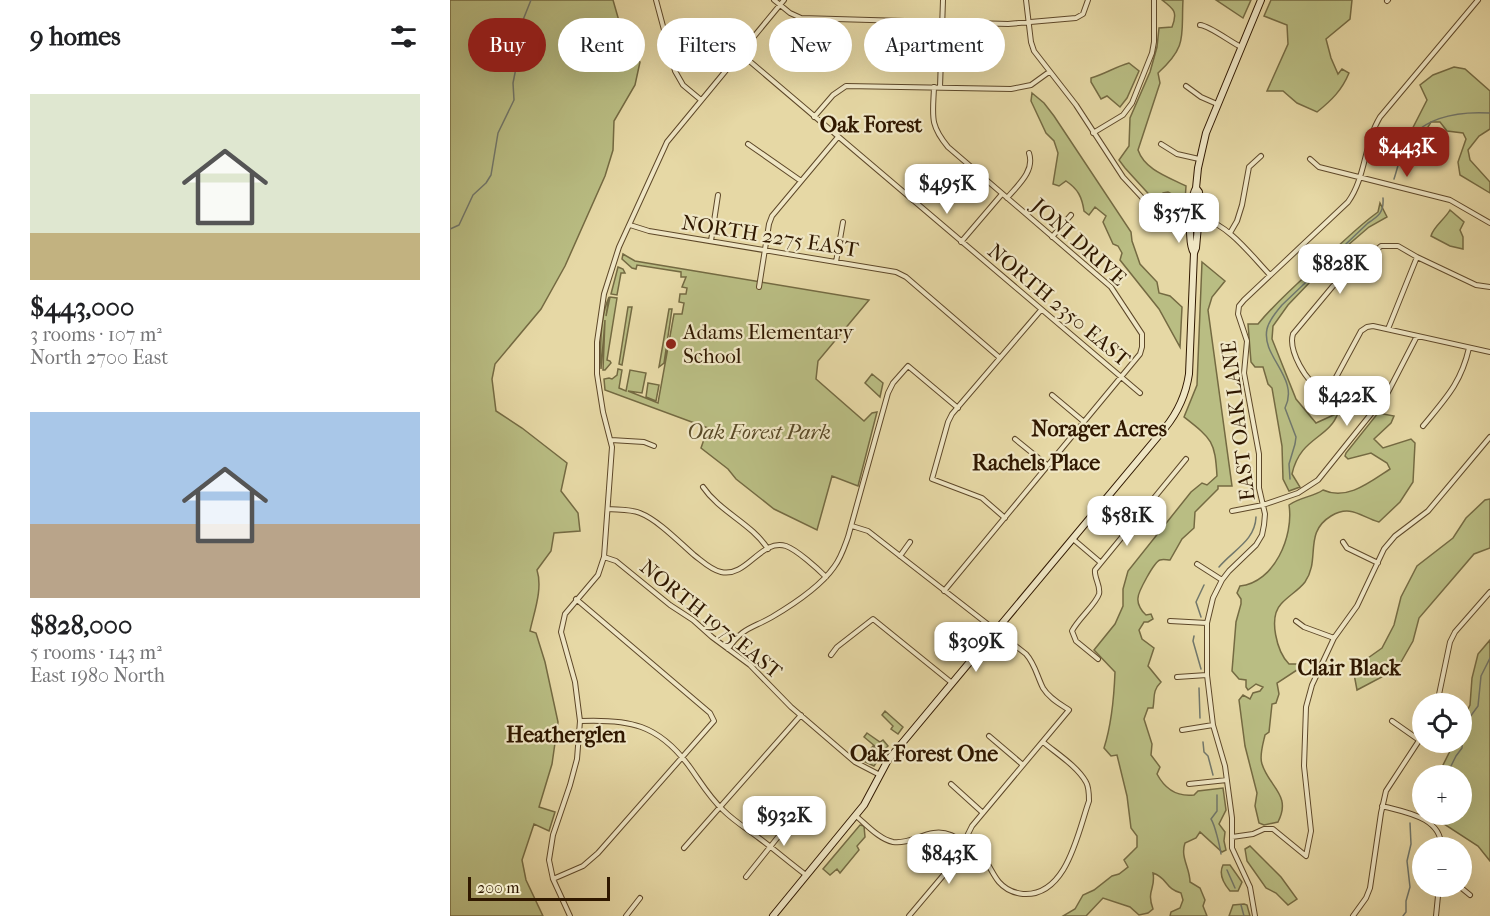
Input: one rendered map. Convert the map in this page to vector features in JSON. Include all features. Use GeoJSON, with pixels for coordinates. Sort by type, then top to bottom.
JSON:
{"type":"FeatureCollection","features":[{"type":"Feature","properties":{"kind":"main road"},"geometry":{"type":"LineString","coordinates":[[1194,254],[1191,249],[1190,220],[1199,159],[1217,104],[1261,0]]}},
{"type":"Feature","properties":{"kind":"main road"},"geometry":{"type":"LineString","coordinates":[[773,916],[856,816],[870,796],[888,760],[1170,422],[1182,400],[1189,374],[1194,254],[1200,221],[1196,188]]}},
{"type":"Feature","properties":{"kind":"main road"},"geometry":{"type":"LineString","coordinates":[[1190,220],[1196,214],[1200,221]]}},
{"type":"Feature","properties":{"kind":"main road"},"geometry":{"type":"LineString","coordinates":[[1190,220],[1200,221]]}},
{"type":"Feature","properties":{"kind":"street"},"geometry":{"type":"LineString","coordinates":[[656,0],[661,18]]}},
{"type":"Feature","properties":{"kind":"street"},"geometry":{"type":"LineString","coordinates":[[774,0],[790,13],[801,18],[864,20]]}},
{"type":"Feature","properties":{"kind":"street"},"geometry":{"type":"LineString","coordinates":[[757,33],[784,0]]}},
{"type":"Feature","properties":{"kind":"street"},"geometry":{"type":"LineString","coordinates":[[942,18],[943,0]]}},
{"type":"Feature","properties":{"kind":"street"},"geometry":{"type":"LineString","coordinates":[[1026,0],[1034,51],[1076,105],[1116,169],[1154,210],[1167,217],[1190,220]]}},
{"type":"Feature","properties":{"kind":"street"},"geometry":{"type":"LineString","coordinates":[[1005,23],[1076,18],[1083,14],[1088,0]]}},
{"type":"Feature","properties":{"kind":"street"},"geometry":{"type":"LineString","coordinates":[[1093,133],[1123,115],[1132,103],[1152,53],[1154,0]]}},
{"type":"Feature","properties":{"kind":"street","name":"EAST OAK LANE"},"geometry":{"type":"LineString","coordinates":[[1256,916],[1250,887],[1232,848],[1232,818],[1225,766],[1213,725],[1207,675],[1207,623],[1213,598],[1221,580],[1256,545],[1262,535],[1265,514],[1258,482],[1259,454],[1245,381],[1247,341],[1238,314],[1239,306],[1348,202],[1357,190],[1372,130],[1380,117],[1478,0]]}},
{"type":"Feature","properties":{"kind":"street"},"geometry":{"type":"LineString","coordinates":[[1200,25],[1211,28],[1225,39],[1241,46]]}},
{"type":"Feature","properties":{"kind":"street","name":"NORTH 2350 EAST"},"geometry":{"type":"LineString","coordinates":[[757,68],[1140,393]]}},
{"type":"Feature","properties":{"kind":"street"},"geometry":{"type":"LineString","coordinates":[[676,72],[678,79],[701,100]]}},
{"type":"Feature","properties":{"kind":"street"},"geometry":{"type":"LineString","coordinates":[[570,916],[553,879],[549,860],[550,848],[577,759],[580,722],[575,682],[561,632],[565,614],[598,575],[604,557],[611,440],[599,396],[597,342],[600,313],[608,278],[667,142],[724,72]]}},
{"type":"Feature","properties":{"kind":"street"},"geometry":{"type":"LineString","coordinates":[[940,72],[940,87]]}},
{"type":"Feature","properties":{"kind":"street"},"geometry":{"type":"LineString","coordinates":[[814,117],[833,95],[846,86],[1011,89],[1031,85],[1049,72]]}},
{"type":"Feature","properties":{"kind":"street"},"geometry":{"type":"LineString","coordinates":[[1186,86],[1201,97],[1217,104]]}},
{"type":"Feature","properties":{"kind":"street","name":"JONI DRIVE"},"geometry":{"type":"LineString","coordinates":[[934,87],[933,114],[936,132],[948,147],[1111,287],[1139,328],[1143,340],[1140,354],[1120,377]]}},
{"type":"Feature","properties":{"kind":"street"},"geometry":{"type":"LineString","coordinates":[[759,287],[772,216],[838,137]]}},
{"type":"Feature","properties":{"kind":"street"},"geometry":{"type":"LineString","coordinates":[[748,144],[801,181]]}},
{"type":"Feature","properties":{"kind":"street"},"geometry":{"type":"LineString","coordinates":[[1161,144],[1177,154],[1199,159]]}},
{"type":"Feature","properties":{"kind":"street"},"geometry":{"type":"LineString","coordinates":[[1007,198],[1029,172],[1031,160],[1029,153]]}},
{"type":"Feature","properties":{"kind":"street"},"geometry":{"type":"LineString","coordinates":[[1230,233],[1242,205],[1249,167],[1261,156]]}},
{"type":"Feature","properties":{"kind":"street"},"geometry":{"type":"LineString","coordinates":[[1310,159],[1319,167],[1449,200],[1490,223]]}},
{"type":"Feature","properties":{"kind":"street"},"geometry":{"type":"LineString","coordinates":[[961,242],[1002,194]]}},
{"type":"Feature","properties":{"kind":"street"},"geometry":{"type":"LineString","coordinates":[[711,241],[718,195]]}},
{"type":"Feature","properties":{"kind":"street"},"geometry":{"type":"LineString","coordinates":[[1052,237],[1071,215]]}},
{"type":"Feature","properties":{"kind":"street"},"geometry":{"type":"LineString","coordinates":[[1200,221],[1217,223],[1230,233],[1270,276]]}},
{"type":"Feature","properties":{"kind":"street"},"geometry":{"type":"LineString","coordinates":[[836,262],[843,222]]}},
{"type":"Feature","properties":{"kind":"street","name":"NORTH 2275 EAST"},"geometry":{"type":"LineString","coordinates":[[630,225],[650,231],[886,269],[906,278],[1000,358]]}},
{"type":"Feature","properties":{"kind":"street"},"geometry":{"type":"LineString","coordinates":[[1490,287],[1476,285],[1398,246],[1381,246],[1334,286],[1293,334],[1291,340],[1292,348],[1310,382],[1322,389],[1334,381],[1361,331],[1367,327],[1374,326],[1490,352]]}},
{"type":"Feature","properties":{"kind":"street"},"geometry":{"type":"LineString","coordinates":[[1388,329],[1417,257]]}},
{"type":"Feature","properties":{"kind":"street"},"geometry":{"type":"LineString","coordinates":[[1005,518],[982,498],[932,479],[948,422],[1041,310]]}},
{"type":"Feature","properties":{"kind":"street"},"geometry":{"type":"LineString","coordinates":[[1232,511],[1263,505],[1298,493],[1318,480],[1387,394],[1417,336]]}},
{"type":"Feature","properties":{"kind":"street"},"geometry":{"type":"LineString","coordinates":[[1423,426],[1456,386],[1466,363],[1469,348]]}},
{"type":"Feature","properties":{"kind":"street"},"geometry":{"type":"LineString","coordinates":[[728,649],[741,633],[782,611],[826,577],[842,555],[890,387],[908,366],[958,408]]}},
{"type":"Feature","properties":{"kind":"street"},"geometry":{"type":"LineString","coordinates":[[944,591],[1120,377]]}},
{"type":"Feature","properties":{"kind":"street"},"geometry":{"type":"LineString","coordinates":[[1052,395],[1083,421]]}},
{"type":"Feature","properties":{"kind":"street"},"geometry":{"type":"LineString","coordinates":[[1232,837],[1273,829],[1306,856],[1311,831],[1304,766],[1306,707],[1312,685],[1334,638],[1357,606],[1384,549],[1395,536],[1428,511],[1490,437]]}},
{"type":"Feature","properties":{"kind":"street"},"geometry":{"type":"LineString","coordinates":[[1015,439],[1047,465]]}},
{"type":"Feature","properties":{"kind":"street"},"geometry":{"type":"LineString","coordinates":[[611,440],[644,442],[654,446]]}},
{"type":"Feature","properties":{"kind":"street"},"geometry":{"type":"LineString","coordinates":[[1098,659],[1076,641],[1072,631],[1099,595],[1099,587],[1094,577],[1095,570],[1186,459]]}},
{"type":"Feature","properties":{"kind":"street"},"geometry":{"type":"LineString","coordinates":[[703,487],[710,497],[754,533],[765,550]]}},
{"type":"Feature","properties":{"kind":"street"},"geometry":{"type":"LineString","coordinates":[[608,509],[643,515],[719,572],[739,570],[765,550],[777,545],[791,548],[826,577]]}},
{"type":"Feature","properties":{"kind":"street"},"geometry":{"type":"LineString","coordinates":[[1136,511],[1137,518]]}},
{"type":"Feature","properties":{"kind":"street"},"geometry":{"type":"LineString","coordinates":[[852,526],[868,531],[1026,654],[1034,663],[1044,690],[1053,700],[1069,710],[972,826],[964,842],[963,852],[909,916]]}},
{"type":"Feature","properties":{"kind":"street"},"geometry":{"type":"LineString","coordinates":[[1072,538],[1100,562]]}},
{"type":"Feature","properties":{"kind":"street"},"geometry":{"type":"LineString","coordinates":[[900,556],[910,542]]}},
{"type":"Feature","properties":{"kind":"street"},"geometry":{"type":"LineString","coordinates":[[1342,542],[1347,548],[1378,563]]}},
{"type":"Feature","properties":{"kind":"street","name":"NORTH 1975 EAST"},"geometry":{"type":"LineString","coordinates":[[604,557],[616,561],[669,605],[693,620],[750,665],[801,715],[855,762],[879,775]]}},
{"type":"Feature","properties":{"kind":"street"},"geometry":{"type":"LineString","coordinates":[[1197,564],[1221,580]]}},
{"type":"Feature","properties":{"kind":"street"},"geometry":{"type":"LineString","coordinates":[[1439,693],[1450,642],[1490,592]]}},
{"type":"Feature","properties":{"kind":"street"},"geometry":{"type":"LineString","coordinates":[[553,879],[591,860],[714,721],[710,714],[576,599]]}},
{"type":"Feature","properties":{"kind":"street"},"geometry":{"type":"LineString","coordinates":[[831,655],[873,619],[952,683]]}},
{"type":"Feature","properties":{"kind":"street"},"geometry":{"type":"LineString","coordinates":[[1170,621],[1207,623]]}},
{"type":"Feature","properties":{"kind":"street"},"geometry":{"type":"LineString","coordinates":[[1296,621],[1304,627],[1334,638]]}},
{"type":"Feature","properties":{"kind":"street"},"geometry":{"type":"LineString","coordinates":[[1178,677],[1207,675]]}},
{"type":"Feature","properties":{"kind":"street"},"geometry":{"type":"LineString","coordinates":[[684,848],[801,715]]}},
{"type":"Feature","properties":{"kind":"street"},"geometry":{"type":"LineString","coordinates":[[580,722],[613,720],[638,726],[660,737],[682,758],[720,807],[806,875]]}},
{"type":"Feature","properties":{"kind":"street"},"geometry":{"type":"LineString","coordinates":[[1392,721],[1412,733]]}},
{"type":"Feature","properties":{"kind":"street"},"geometry":{"type":"LineString","coordinates":[[1182,730],[1213,725]]}},
{"type":"Feature","properties":{"kind":"street"},"geometry":{"type":"LineString","coordinates":[[989,736],[1023,765]]}},
{"type":"Feature","properties":{"kind":"street"},"geometry":{"type":"LineString","coordinates":[[856,816],[878,835],[894,842],[929,832],[949,834],[964,842],[984,860],[1000,884],[1008,890],[1029,894],[1039,892],[1051,885],[1066,865],[1089,801],[1087,783],[1078,772],[1042,742]]}},
{"type":"Feature","properties":{"kind":"street"},"geometry":{"type":"LineString","coordinates":[[1353,916],[1370,888],[1386,791],[1412,752]]}},
{"type":"Feature","properties":{"kind":"street"},"geometry":{"type":"LineString","coordinates":[[1189,784],[1227,780]]}},
{"type":"Feature","properties":{"kind":"street"},"geometry":{"type":"LineString","coordinates":[[951,784],[983,813]]}},
{"type":"Feature","properties":{"kind":"street"},"geometry":{"type":"LineString","coordinates":[[1382,806],[1419,817],[1436,829],[1439,837]]}},
{"type":"Feature","properties":{"kind":"street"},"geometry":{"type":"LineString","coordinates":[[746,877],[770,846],[800,816],[805,807]]}},
{"type":"Feature","properties":{"kind":"street"},"geometry":{"type":"LineString","coordinates":[[1436,916],[1438,897]]}},
{"type":"Feature","properties":{"kind":"street"},"geometry":{"type":"LineString","coordinates":[[626,916],[640,898]]}},
{"type":"Feature","properties":{"kind":"green space"},"geometry":{"type":"Polygon","coordinates":[[[450,0],[613,0],[618,18],[558,18],[558,72],[638,72],[635,85],[614,121],[613,150],[605,176],[565,266],[541,309],[495,364],[492,379],[496,411],[567,463],[561,491],[578,513],[580,531],[554,533],[551,551],[537,570],[539,585],[530,631],[536,633],[545,662],[558,722],[552,764],[539,807],[555,812],[549,831],[534,824],[522,860],[526,880],[543,916],[450,916],[450,0]]]}},
{"type":"Feature","properties":{"kind":"green space"},"geometry":{"type":"Polygon","coordinates":[[[1162,0],[1183,0],[1181,40],[1179,48],[1168,64],[1158,73],[1160,83],[1138,150],[1141,157],[1152,168],[1186,186],[1185,201],[1168,192],[1163,193],[1156,202],[1119,160],[1129,146],[1130,118],[1150,72],[1157,47],[1159,28],[1172,27],[1174,22],[1174,11],[1162,0]]]}},
{"type":"Feature","properties":{"kind":"green space"},"geometry":{"type":"Polygon","coordinates":[[[1216,0],[1251,0],[1243,18],[1216,0]]]}},
{"type":"Feature","properties":{"kind":"green space"},"geometry":{"type":"Polygon","coordinates":[[[1271,0],[1352,0],[1350,19],[1326,39],[1338,74],[1342,69],[1349,73],[1336,94],[1317,112],[1297,103],[1283,91],[1267,91],[1288,44],[1287,25],[1264,16],[1271,0]]]}},
{"type":"Feature","properties":{"kind":"green space"},"geometry":{"type":"Polygon","coordinates":[[[1129,63],[1139,71],[1127,98],[1120,107],[1107,96],[1101,99],[1091,78],[1129,63]]]}},
{"type":"Feature","properties":{"kind":"green space"},"geometry":{"type":"Polygon","coordinates":[[[1454,67],[1465,69],[1490,91],[1490,129],[1479,136],[1468,150],[1470,160],[1490,182],[1490,193],[1460,175],[1458,162],[1466,139],[1463,133],[1447,131],[1440,122],[1431,122],[1406,163],[1403,147],[1427,100],[1420,85],[1433,75],[1454,67]]]}},
{"type":"Feature","properties":{"kind":"green space"},"geometry":{"type":"Polygon","coordinates":[[[1032,93],[1054,116],[1131,232],[1140,264],[1157,282],[1159,293],[1170,296],[1182,307],[1180,347],[1159,309],[1120,260],[1122,253],[1118,246],[1113,244],[1103,222],[1106,216],[1095,207],[1089,215],[1084,211],[1079,194],[1066,181],[1059,186],[1053,184],[1058,153],[1054,141],[1046,133],[1031,101],[1032,93]]]}},
{"type":"Feature","properties":{"kind":"green space"},"geometry":{"type":"Polygon","coordinates":[[[1380,203],[1387,217],[1369,227],[1333,258],[1288,305],[1273,326],[1272,339],[1296,399],[1316,423],[1338,413],[1334,422],[1301,453],[1292,474],[1300,487],[1289,491],[1283,479],[1282,446],[1272,388],[1268,384],[1263,367],[1255,367],[1251,362],[1248,324],[1258,324],[1296,284],[1378,212],[1380,203]]]}},
{"type":"Feature","properties":{"kind":"green space"},"geometry":{"type":"Polygon","coordinates":[[[1450,210],[1464,222],[1460,230],[1463,237],[1463,249],[1450,246],[1431,236],[1450,210]]]}},
{"type":"Feature","properties":{"kind":"green space","name":"Oak Forest Park"},"geometry":{"type":"Polygon","coordinates":[[[623,254],[635,261],[869,300],[818,361],[816,379],[864,421],[872,413],[877,412],[858,486],[832,476],[817,530],[774,509],[701,448],[708,428],[605,390],[604,379],[612,379],[617,375],[618,369],[622,370],[619,388],[626,391],[630,370],[646,373],[642,393],[628,391],[658,403],[674,314],[682,314],[684,303],[679,302],[680,294],[686,294],[687,288],[682,287],[686,277],[681,277],[681,272],[637,265],[636,269],[632,268],[622,259],[623,254]]]}},
{"type":"Feature","properties":{"kind":"green space"},"geometry":{"type":"Polygon","coordinates":[[[1202,262],[1225,281],[1212,297],[1208,310],[1232,486],[1218,486],[1218,489],[1195,512],[1194,528],[1182,539],[1170,560],[1160,560],[1150,571],[1138,600],[1143,612],[1146,615],[1151,614],[1153,619],[1144,622],[1139,630],[1142,639],[1154,648],[1148,666],[1161,682],[1155,691],[1153,708],[1148,708],[1144,719],[1152,744],[1151,755],[1160,767],[1157,774],[1168,788],[1182,795],[1194,795],[1198,791],[1223,788],[1226,810],[1219,824],[1225,832],[1226,850],[1222,852],[1200,832],[1196,838],[1185,843],[1184,858],[1190,882],[1200,888],[1205,900],[1203,906],[1207,916],[1170,916],[1171,912],[1180,908],[1183,900],[1181,893],[1172,889],[1153,873],[1150,898],[1153,909],[1148,913],[1139,915],[1130,907],[1103,898],[1086,916],[1063,916],[1075,909],[1083,895],[1128,867],[1124,860],[1137,847],[1137,836],[1131,828],[1127,796],[1117,755],[1111,756],[1104,748],[1112,711],[1115,672],[1094,650],[1115,624],[1123,606],[1123,589],[1128,571],[1191,492],[1202,483],[1207,485],[1217,476],[1215,455],[1210,442],[1184,417],[1197,385],[1202,262]]]}},
{"type":"Feature","properties":{"kind":"green space"},"geometry":{"type":"Polygon","coordinates":[[[618,267],[625,273],[621,273],[617,295],[611,294],[618,267]]]}},
{"type":"Feature","properties":{"kind":"green space"},"geometry":{"type":"Polygon","coordinates":[[[609,297],[606,316],[610,297],[617,298],[607,360],[611,363],[603,370],[605,320],[601,369],[601,332],[609,297]]]}},
{"type":"Feature","properties":{"kind":"green space"},"geometry":{"type":"Polygon","coordinates":[[[628,307],[632,307],[622,365],[619,364],[628,307]]]}},
{"type":"Feature","properties":{"kind":"green space"},"geometry":{"type":"Polygon","coordinates":[[[669,309],[672,309],[664,363],[659,367],[669,309]]]}},
{"type":"Feature","properties":{"kind":"green space"},"geometry":{"type":"Polygon","coordinates":[[[872,374],[883,383],[880,397],[865,383],[872,374]]]}},
{"type":"Feature","properties":{"kind":"green space"},"geometry":{"type":"Polygon","coordinates":[[[648,383],[659,385],[656,401],[646,397],[648,383]]]}},
{"type":"Feature","properties":{"kind":"green space"},"geometry":{"type":"Polygon","coordinates":[[[1378,413],[1394,416],[1391,423],[1374,439],[1383,448],[1411,439],[1415,443],[1413,482],[1400,502],[1379,522],[1344,511],[1331,516],[1323,523],[1317,530],[1310,573],[1303,585],[1277,610],[1275,626],[1281,652],[1289,664],[1297,664],[1297,670],[1277,683],[1279,694],[1276,703],[1272,704],[1269,732],[1265,735],[1262,746],[1262,764],[1281,798],[1282,805],[1282,813],[1278,822],[1264,825],[1259,823],[1255,806],[1257,793],[1245,746],[1239,700],[1243,695],[1250,699],[1253,693],[1260,691],[1263,687],[1256,684],[1248,690],[1246,680],[1239,679],[1232,671],[1236,622],[1241,604],[1237,593],[1240,586],[1252,583],[1263,576],[1279,556],[1288,530],[1289,505],[1323,490],[1332,493],[1349,492],[1390,469],[1387,463],[1371,453],[1348,459],[1345,456],[1378,413]]]}},
{"type":"Feature","properties":{"kind":"green space"},"geometry":{"type":"Polygon","coordinates":[[[1490,499],[1490,548],[1474,554],[1419,618],[1413,641],[1397,669],[1357,690],[1354,674],[1368,658],[1382,648],[1394,625],[1401,597],[1417,566],[1453,538],[1466,518],[1485,500],[1490,499]]]}},
{"type":"Feature","properties":{"kind":"green space"},"geometry":{"type":"Polygon","coordinates":[[[1490,640],[1490,861],[1472,842],[1472,837],[1464,837],[1445,825],[1472,825],[1472,765],[1443,765],[1449,753],[1472,753],[1471,693],[1478,654],[1490,640]]]}},
{"type":"Feature","properties":{"kind":"green space"},"geometry":{"type":"Polygon","coordinates":[[[885,711],[903,727],[898,734],[891,729],[893,726],[882,715],[885,711]]]}},
{"type":"Feature","properties":{"kind":"green space"},"geometry":{"type":"Polygon","coordinates":[[[867,733],[880,742],[883,740],[888,746],[882,752],[864,737],[867,733]]]}},
{"type":"Feature","properties":{"kind":"green space"},"geometry":{"type":"Polygon","coordinates":[[[873,746],[882,754],[874,766],[861,760],[873,746]]]}},
{"type":"Feature","properties":{"kind":"green space"},"geometry":{"type":"Polygon","coordinates":[[[860,825],[864,826],[865,837],[857,846],[859,850],[840,873],[837,869],[830,875],[823,869],[860,825]]]}},
{"type":"Feature","properties":{"kind":"green space"},"geometry":{"type":"Polygon","coordinates":[[[1250,846],[1281,877],[1297,899],[1288,905],[1276,893],[1266,888],[1247,861],[1245,849],[1250,846]]]}},
{"type":"Feature","properties":{"kind":"green space"},"geometry":{"type":"Polygon","coordinates":[[[1223,865],[1230,865],[1242,882],[1238,891],[1230,891],[1224,882],[1221,876],[1223,865]]]}},
{"type":"Feature","properties":{"kind":"green space"},"geometry":{"type":"Polygon","coordinates":[[[1233,905],[1247,905],[1250,916],[1229,916],[1233,905]]]}},
{"type":"Feature","properties":{"kind":"waterway"},"geometry":{"type":"LineString","coordinates":[[450,229],[459,225],[473,195],[491,175],[498,133],[514,100],[513,83],[517,63],[515,40],[531,0]]}},
{"type":"Feature","properties":{"kind":"waterway"},"geometry":{"type":"LineString","coordinates":[[1394,179],[1402,152],[1417,131],[1452,115],[1490,113]]}},
{"type":"Feature","properties":{"kind":"waterway"},"geometry":{"type":"LineString","coordinates":[[1290,479],[1289,464],[1296,437],[1285,408],[1288,387],[1269,349],[1267,329],[1273,316],[1282,305],[1378,216],[1383,207],[1383,198]]}},
{"type":"Feature","properties":{"kind":"waterway"},"geometry":{"type":"LineString","coordinates":[[1219,567],[1248,539],[1256,517]]}},
{"type":"Feature","properties":{"kind":"waterway"},"geometry":{"type":"LineString","coordinates":[[1201,617],[1196,602],[1204,585]]}},
{"type":"Feature","properties":{"kind":"waterway"},"geometry":{"type":"LineString","coordinates":[[1194,636],[1193,641],[1201,669]]}},
{"type":"Feature","properties":{"kind":"waterway"},"geometry":{"type":"LineString","coordinates":[[1452,765],[1462,748],[1463,732],[1467,721],[1478,706],[1481,676],[1490,658]]}},
{"type":"Feature","properties":{"kind":"waterway"},"geometry":{"type":"LineString","coordinates":[[1199,688],[1200,718]]}},
{"type":"Feature","properties":{"kind":"waterway"},"geometry":{"type":"LineString","coordinates":[[1203,742],[1204,752],[1208,756],[1213,775]]}},
{"type":"Feature","properties":{"kind":"waterway"},"geometry":{"type":"LineString","coordinates":[[1217,795],[1217,811],[1211,819],[1221,854]]}},
{"type":"Feature","properties":{"kind":"waterway"},"geometry":{"type":"LineString","coordinates":[[1403,916],[1406,912],[1410,887],[1407,861],[1411,844],[1410,823]]}},
{"type":"Feature","properties":{"kind":"waterway"},"geometry":{"type":"LineString","coordinates":[[1227,870],[1235,888]]}},
{"type":"Feature","properties":{"kind":"waterway"},"geometry":{"type":"LineString","coordinates":[[1241,905],[1244,916]]}},
{"type":"Feature","properties":{"kind":"place","name":"Adams Elementary School"},"geometry":{"type":"Point","coordinates":[671,344]}},
{"type":"Feature","properties":{"kind":"district","name":"Oak Forest"},"geometry":{"type":"Point","coordinates":[871,125]}},
{"type":"Feature","properties":{"kind":"district","name":"Norager Acres"},"geometry":{"type":"Point","coordinates":[1099,429]}},
{"type":"Feature","properties":{"kind":"district","name":"Rachels Place"},"geometry":{"type":"Point","coordinates":[1036,463]}},
{"type":"Feature","properties":{"kind":"district","name":"Clair Black"},"geometry":{"type":"Point","coordinates":[1349,668]}},
{"type":"Feature","properties":{"kind":"district","name":"Heatherglen"},"geometry":{"type":"Point","coordinates":[566,735]}},
{"type":"Feature","properties":{"kind":"district","name":"Oak Forest One"},"geometry":{"type":"Point","coordinates":[924,754]}}]}
